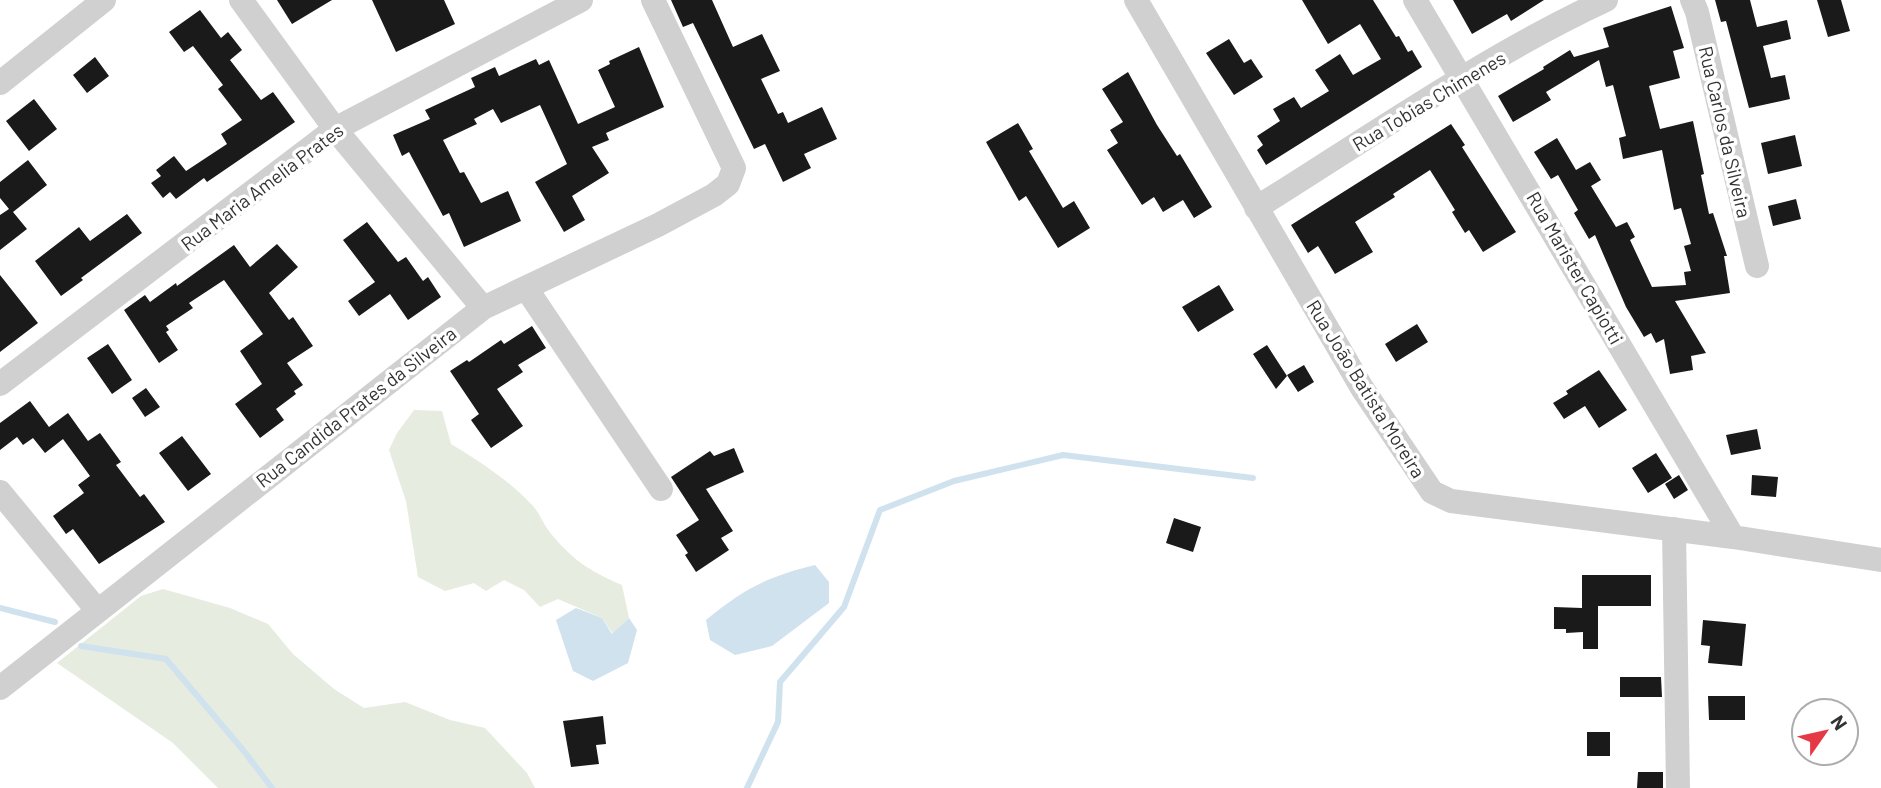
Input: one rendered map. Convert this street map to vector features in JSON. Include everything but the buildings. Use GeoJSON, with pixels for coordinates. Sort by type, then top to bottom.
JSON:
{"type":"FeatureCollection","features":[{"type":"Feature","properties":{"kind":"street"},"geometry":{"type":"LineString","coordinates":[[0,83],[104,0]]}},
{"type":"Feature","properties":{"kind":"street"},"geometry":{"type":"LineString","coordinates":[[240,0],[335,129],[483,307]]}},
{"type":"Feature","properties":{"kind":"street","name":"Rua Maria Amelia Prates"},"geometry":{"type":"LineString","coordinates":[[0,384],[335,129],[581,0]]}},
{"type":"Feature","properties":{"kind":"street","name":"Rua Candida Prates da Silveira"},"geometry":{"type":"LineString","coordinates":[[0,688],[483,307],[659,225],[729,184],[734,168],[653,0]]}},
{"type":"Feature","properties":{"kind":"street","name":"Rua João Batista Moreira"},"geometry":{"type":"LineString","coordinates":[[1136,0],[1362,388],[1432,492],[1451,501],[1733,537],[1881,560]]}},
{"type":"Feature","properties":{"kind":"street","name":"Rua Marister Capiotti"},"geometry":{"type":"LineString","coordinates":[[1415,0],[1733,537]]}},
{"type":"Feature","properties":{"kind":"street","name":"Rua Tobias Chimenes"},"geometry":{"type":"LineString","coordinates":[[1256,208],[1463,79],[1575,14],[1606,0]]}},
{"type":"Feature","properties":{"kind":"street","name":"Rua Carlos da Silveira"},"geometry":{"type":"LineString","coordinates":[[1692,0],[1757,265]]}},
{"type":"Feature","properties":{"kind":"street"},"geometry":{"type":"LineString","coordinates":[[526,288],[661,489]]}},
{"type":"Feature","properties":{"kind":"street"},"geometry":{"type":"LineString","coordinates":[[0,492],[97,610]]}},
{"type":"Feature","properties":{"kind":"street"},"geometry":{"type":"LineString","coordinates":[[1674,529],[1678,788]]}},
{"type":"Feature","properties":{"kind":"shaded area"},"geometry":{"type":"Polygon","coordinates":[[[414,410],[442,411],[451,444],[521,494],[535,509],[548,530],[573,556],[600,575],[622,585],[629,618],[613,634],[602,618],[558,599],[540,607],[524,590],[504,580],[486,591],[474,583],[445,591],[418,577],[406,501],[389,450],[397,433],[414,410]]]}},
{"type":"Feature","properties":{"kind":"shaded area"},"geometry":{"type":"Polygon","coordinates":[[[163,589],[230,608],[268,624],[293,654],[334,689],[364,708],[405,702],[450,720],[485,728],[527,773],[535,788],[218,788],[173,743],[57,663],[141,596],[163,589]]]}},
{"type":"Feature","properties":{"kind":"water"},"geometry":{"type":"Polygon","coordinates":[[[815,565],[829,582],[829,603],[772,646],[735,655],[710,640],[706,620],[733,600],[770,579],[815,565]]]}},
{"type":"Feature","properties":{"kind":"water"},"geometry":{"type":"Polygon","coordinates":[[[576,608],[602,618],[612,634],[629,618],[637,630],[628,663],[593,681],[573,671],[556,620],[576,608]]]}},
{"type":"Feature","properties":{"kind":"waterway"},"geometry":{"type":"LineString","coordinates":[[747,788],[778,722],[780,682],[844,607],[880,510],[954,481],[1063,455],[1253,478]]}},
{"type":"Feature","properties":{"kind":"waterway"},"geometry":{"type":"LineString","coordinates":[[0,608],[55,622]]}},
{"type":"Feature","properties":{"kind":"waterway"},"geometry":{"type":"LineString","coordinates":[[81,646],[166,659],[272,788]]}}]}
